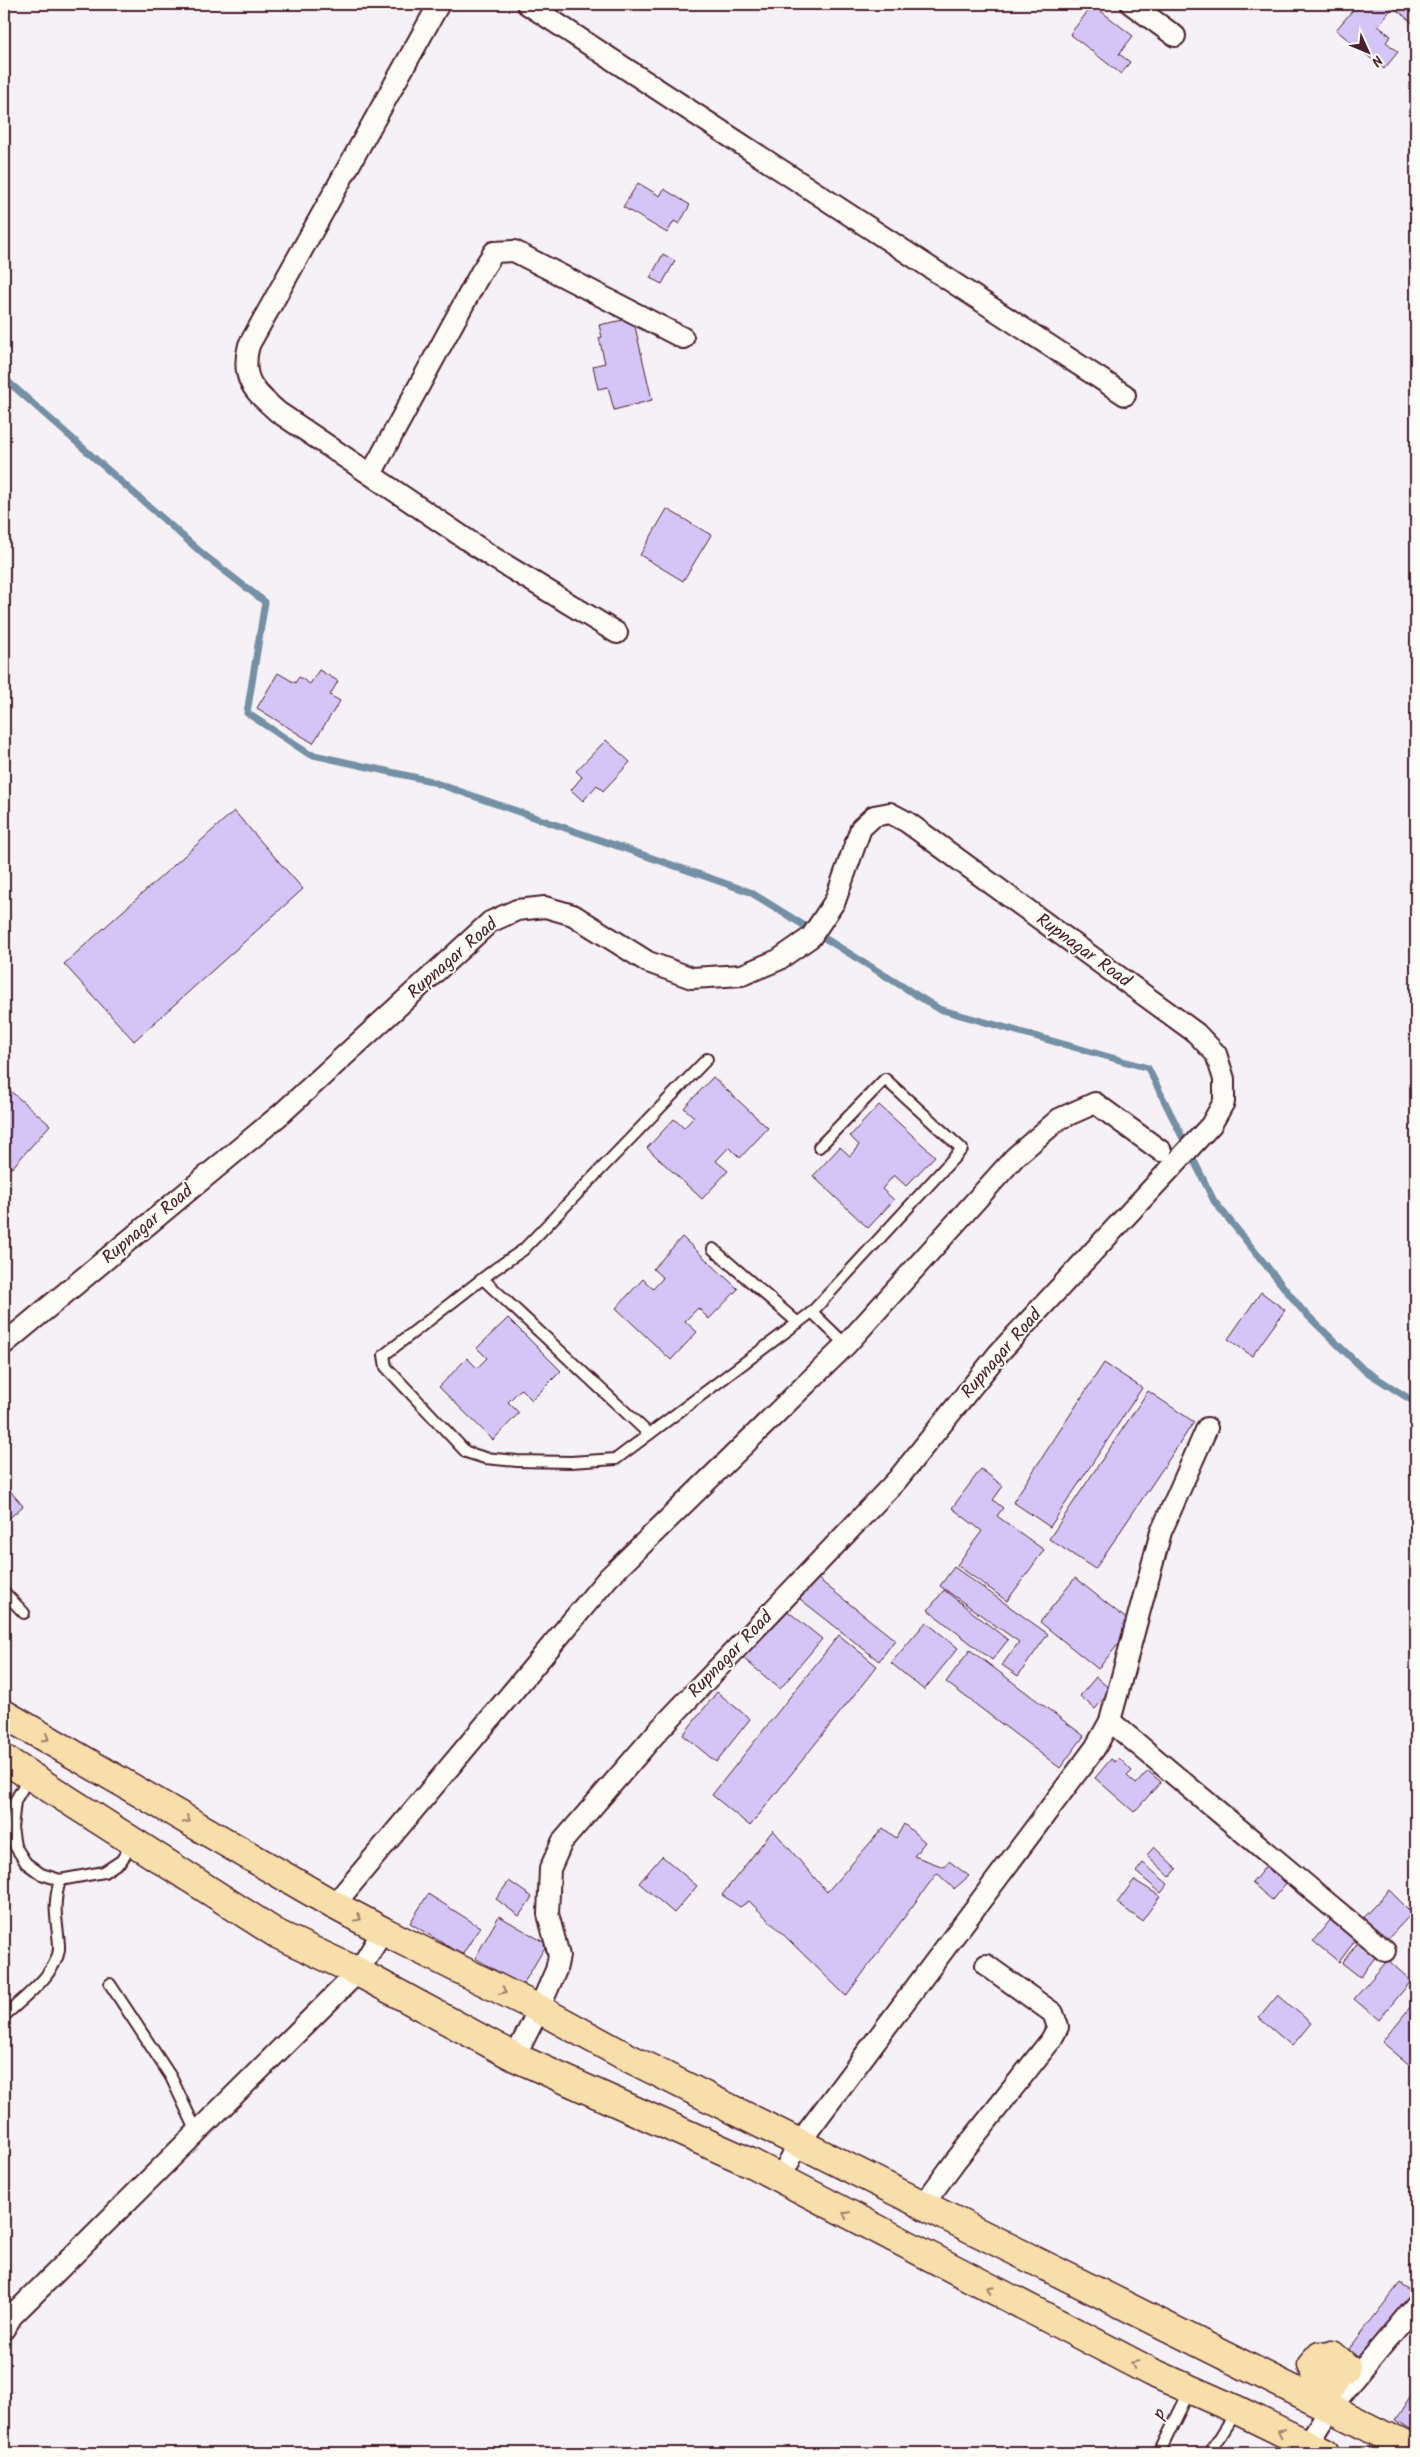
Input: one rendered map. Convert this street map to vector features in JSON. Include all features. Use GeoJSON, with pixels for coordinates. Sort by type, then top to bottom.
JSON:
{"type":"FeatureCollection","features":[{"type":"Feature","properties":{"kind":"main road"},"geometry":{"type":"LineString","coordinates":[[4,1714],[382,1931],[539,2009],[625,2056],[1416,2451]]}},
{"type":"Feature","properties":{"kind":"main road"},"geometry":{"type":"LineString","coordinates":[[4,1759],[277,1934],[358,1972],[515,2057],[653,2118],[780,2179],[1151,2372],[1238,2410],[1316,2449]]}},
{"type":"Feature","properties":{"kind":"street"},"geometry":{"type":"LineString","coordinates":[[439,4],[249,345],[245,360],[247,379],[259,396],[278,412],[494,558],[617,633]]}},
{"type":"Feature","properties":{"kind":"street"},"geometry":{"type":"LineString","coordinates":[[527,4],[1126,396]]}},
{"type":"Feature","properties":{"kind":"street"},"geometry":{"type":"LineString","coordinates":[[1131,4],[1175,36]]}},
{"type":"Feature","properties":{"kind":"street"},"geometry":{"type":"LineString","coordinates":[[371,474],[481,272],[494,252],[514,251],[683,338]]}},
{"type":"Feature","properties":{"kind":"street","name":"Rupnagar Road"},"geometry":{"type":"LineString","coordinates":[[4,1344],[281,1114],[490,922],[517,910],[545,907],[573,915],[648,962],[692,978],[742,975],[778,960],[811,937],[835,901],[861,828],[874,816],[890,813],[907,822],[1196,1033],[1216,1054],[1224,1079],[1224,1102],[1212,1125],[1199,1139],[1170,1156],[998,1354],[897,1480],[658,1731],[562,1842],[550,1869],[548,1914],[559,1956],[556,1970],[515,2057]]}},
{"type":"Feature","properties":{"kind":"street"},"geometry":{"type":"LineString","coordinates":[[334,1905],[608,1578],[846,1345],[1015,1158],[1059,1119],[1095,1103],[1170,1156]]}},
{"type":"Feature","properties":{"kind":"street"},"geometry":{"type":"LineString","coordinates":[[780,2179],[799,2143],[1095,1748],[1110,1721],[1161,1532],[1207,1428]]}},
{"type":"Feature","properties":{"kind":"street"},"geometry":{"type":"LineString","coordinates":[[1110,1721],[1385,1951]]}},
{"type":"Feature","properties":{"kind":"street"},"geometry":{"type":"LineString","coordinates":[[6,2318],[358,1972],[382,1931]]}},
{"type":"Feature","properties":{"kind":"street"},"geometry":{"type":"LineString","coordinates":[[923,2205],[956,2160],[1051,2040],[1058,2027],[1053,2013],[986,1965]]}},
{"type":"Feature","properties":{"kind":"street"},"geometry":{"type":"LineString","coordinates":[[1316,2449],[1331,2407],[1416,2305]]}},
{"type":"Feature","properties":{"kind":"lane"},"geometry":{"type":"LineString","coordinates":[[707,1059],[523,1250],[384,1355],[386,1366],[466,1452],[485,1458],[517,1461],[571,1462],[616,1458],[812,1312],[962,1149],[885,1079],[819,1147]]}},
{"type":"Feature","properties":{"kind":"lane"},"geometry":{"type":"LineString","coordinates":[[713,1249],[798,1323]]}},
{"type":"Feature","properties":{"kind":"lane"},"geometry":{"type":"LineString","coordinates":[[483,1279],[649,1434]]}},
{"type":"Feature","properties":{"kind":"lane"},"geometry":{"type":"LineString","coordinates":[[812,1312],[846,1345]]}},
{"type":"Feature","properties":{"kind":"lane"},"geometry":{"type":"LineString","coordinates":[[4,1592],[24,1613]]}},
{"type":"Feature","properties":{"kind":"lane"},"geometry":{"type":"LineString","coordinates":[[22,1789],[15,1802],[12,1828],[15,1846],[26,1863],[41,1874],[60,1880],[104,1872],[121,1861],[134,1842]]}},
{"type":"Feature","properties":{"kind":"lane"},"geometry":{"type":"LineString","coordinates":[[4,2016],[47,1974],[56,1959],[59,1946],[54,1917],[55,1898],[60,1880]]}},
{"type":"Feature","properties":{"kind":"lane"},"geometry":{"type":"LineString","coordinates":[[110,1984],[171,2077],[197,2132]]}},
{"type":"Feature","properties":{"kind":"lane","name":"p"},"geometry":{"type":"LineString","coordinates":[[1162,2450],[1190,2390]]}},
{"type":"Feature","properties":{"kind":"lane"},"geometry":{"type":"LineString","coordinates":[[1210,2453],[1238,2410]]}},
{"type":"Feature","properties":{"kind":"building"},"geometry":{"type":"Polygon","coordinates":[[[1358,4],[1387,4],[1392,8],[1378,26],[1391,36],[1386,42],[1398,52],[1384,69],[1336,30],[1358,4]]]}},
{"type":"Feature","properties":{"kind":"building"},"geometry":{"type":"Polygon","coordinates":[[[1390,4],[1416,4],[1416,26],[1390,4]]]}},
{"type":"Feature","properties":{"kind":"building"},"geometry":{"type":"Polygon","coordinates":[[[1093,5],[1133,36],[1119,54],[1130,62],[1121,74],[1070,34],[1093,5]]]}},
{"type":"Feature","properties":{"kind":"building"},"geometry":{"type":"Polygon","coordinates":[[[638,183],[660,196],[664,189],[690,205],[679,224],[674,221],[667,233],[623,207],[638,183]]]}},
{"type":"Feature","properties":{"kind":"building"},"geometry":{"type":"Polygon","coordinates":[[[663,254],[675,261],[662,284],[650,278],[663,254]]]}},
{"type":"Feature","properties":{"kind":"building"},"geometry":{"type":"Polygon","coordinates":[[[633,318],[652,400],[614,410],[608,387],[598,389],[593,366],[605,363],[599,338],[602,337],[599,325],[633,318]]]}},
{"type":"Feature","properties":{"kind":"building"},"geometry":{"type":"Polygon","coordinates":[[[667,509],[711,535],[683,581],[640,555],[667,509]]]}},
{"type":"Feature","properties":{"kind":"building"},"geometry":{"type":"Polygon","coordinates":[[[319,670],[338,681],[330,695],[340,701],[313,743],[257,708],[278,673],[295,683],[299,677],[310,684],[319,670]]]}},
{"type":"Feature","properties":{"kind":"building"},"geometry":{"type":"Polygon","coordinates":[[[606,740],[630,762],[603,791],[597,785],[583,801],[571,790],[582,777],[576,771],[606,740]]]}},
{"type":"Feature","properties":{"kind":"building"},"geometry":{"type":"Polygon","coordinates":[[[234,811],[303,889],[134,1041],[64,964],[234,811]]]}},
{"type":"Feature","properties":{"kind":"building"},"geometry":{"type":"Polygon","coordinates":[[[713,1077],[768,1128],[740,1158],[729,1147],[716,1161],[728,1171],[702,1199],[647,1148],[674,1119],[684,1128],[694,1117],[684,1108],[713,1077]]]}},
{"type":"Feature","properties":{"kind":"building"},"geometry":{"type":"Polygon","coordinates":[[[8,1089],[50,1125],[12,1168],[4,1161],[4,1094],[8,1089]]]}},
{"type":"Feature","properties":{"kind":"building"},"geometry":{"type":"Polygon","coordinates":[[[879,1105],[935,1156],[906,1186],[894,1175],[882,1189],[894,1200],[868,1228],[813,1176],[840,1147],[850,1156],[859,1145],[850,1136],[879,1105]]]}},
{"type":"Feature","properties":{"kind":"building"},"geometry":{"type":"Polygon","coordinates":[[[682,1237],[738,1289],[709,1319],[698,1308],[685,1321],[697,1332],[671,1360],[616,1308],[643,1279],[653,1289],[663,1278],[653,1269],[682,1237]]]}},
{"type":"Feature","properties":{"kind":"building"},"geometry":{"type":"Polygon","coordinates":[[[1261,1292],[1285,1310],[1252,1356],[1228,1339],[1261,1292]]]}},
{"type":"Feature","properties":{"kind":"building"},"geometry":{"type":"Polygon","coordinates":[[[508,1318],[561,1371],[532,1400],[521,1389],[508,1402],[519,1413],[493,1440],[439,1387],[467,1358],[477,1368],[487,1358],[477,1348],[508,1318]]]}},
{"type":"Feature","properties":{"kind":"building"},"geometry":{"type":"Polygon","coordinates":[[[1104,1363],[1142,1388],[1050,1527],[1013,1502],[1104,1363]]]}},
{"type":"Feature","properties":{"kind":"building"},"geometry":{"type":"Polygon","coordinates":[[[1148,1391],[1194,1422],[1095,1569],[1049,1539],[1148,1391]]]}},
{"type":"Feature","properties":{"kind":"building"},"geometry":{"type":"Polygon","coordinates":[[[981,1469],[1003,1486],[993,1500],[1003,1508],[997,1516],[1044,1550],[1007,1601],[957,1565],[982,1531],[952,1508],[981,1469]]]}},
{"type":"Feature","properties":{"kind":"building"},"geometry":{"type":"Polygon","coordinates":[[[4,1484],[23,1506],[4,1523],[4,1484]]]}},
{"type":"Feature","properties":{"kind":"building"},"geometry":{"type":"Polygon","coordinates":[[[954,1567],[1048,1634],[1018,1676],[1002,1665],[1019,1642],[940,1586],[954,1567]]]}},
{"type":"Feature","properties":{"kind":"building"},"geometry":{"type":"Polygon","coordinates":[[[817,1578],[895,1640],[879,1661],[800,1599],[817,1578]]]}},
{"type":"Feature","properties":{"kind":"building"},"geometry":{"type":"Polygon","coordinates":[[[1075,1578],[1134,1625],[1098,1669],[1040,1622],[1075,1578]]]}},
{"type":"Feature","properties":{"kind":"building"},"geometry":{"type":"Polygon","coordinates":[[[944,1590],[1008,1640],[992,1660],[928,1610],[944,1590]]]}},
{"type":"Feature","properties":{"kind":"building"},"geometry":{"type":"Polygon","coordinates":[[[785,1609],[822,1639],[780,1689],[743,1658],[785,1609]]]}},
{"type":"Feature","properties":{"kind":"building"},"geometry":{"type":"Polygon","coordinates":[[[926,1622],[958,1648],[924,1690],[891,1663],[926,1622]]]}},
{"type":"Feature","properties":{"kind":"building"},"geometry":{"type":"Polygon","coordinates":[[[839,1635],[877,1666],[750,1826],[712,1795],[839,1635]]]}},
{"type":"Feature","properties":{"kind":"building"},"geometry":{"type":"Polygon","coordinates":[[[970,1650],[1084,1736],[1060,1768],[946,1682],[970,1650]]]}},
{"type":"Feature","properties":{"kind":"building"},"geometry":{"type":"Polygon","coordinates":[[[1096,1677],[1111,1690],[1095,1709],[1080,1696],[1096,1677]]]}},
{"type":"Feature","properties":{"kind":"building"},"geometry":{"type":"Polygon","coordinates":[[[717,1692],[750,1719],[716,1762],[683,1735],[717,1692]]]}},
{"type":"Feature","properties":{"kind":"building"},"geometry":{"type":"Polygon","coordinates":[[[1119,1758],[1132,1771],[1127,1776],[1136,1784],[1148,1771],[1161,1782],[1134,1812],[1095,1778],[1111,1759],[1115,1762],[1119,1758]]]}},
{"type":"Feature","properties":{"kind":"building"},"geometry":{"type":"Polygon","coordinates":[[[904,1824],[925,1842],[914,1856],[944,1867],[949,1861],[969,1876],[954,1889],[937,1873],[846,1996],[749,1901],[740,1907],[722,1895],[773,1830],[827,1892],[883,1828],[896,1838],[904,1824]]]}},
{"type":"Feature","properties":{"kind":"building"},"geometry":{"type":"Polygon","coordinates":[[[1154,1847],[1177,1869],[1170,1877],[1147,1855],[1154,1847]]]}},
{"type":"Feature","properties":{"kind":"building"},"geometry":{"type":"Polygon","coordinates":[[[662,1856],[697,1886],[674,1913],[639,1883],[662,1856]]]}},
{"type":"Feature","properties":{"kind":"building"},"geometry":{"type":"Polygon","coordinates":[[[1143,1863],[1168,1884],[1161,1893],[1136,1872],[1143,1863]]]}},
{"type":"Feature","properties":{"kind":"building"},"geometry":{"type":"Polygon","coordinates":[[[1266,1866],[1286,1883],[1272,1900],[1252,1883],[1266,1866]]]}},
{"type":"Feature","properties":{"kind":"building"},"geometry":{"type":"Polygon","coordinates":[[[1134,1880],[1160,1896],[1142,1921],[1117,1903],[1134,1880]]]}},
{"type":"Feature","properties":{"kind":"building"},"geometry":{"type":"Polygon","coordinates":[[[509,1881],[532,1897],[519,1916],[496,1899],[509,1881]]]}},
{"type":"Feature","properties":{"kind":"building"},"geometry":{"type":"Polygon","coordinates":[[[1389,1890],[1412,1913],[1382,1945],[1358,1923],[1389,1890]]]}},
{"type":"Feature","properties":{"kind":"building"},"geometry":{"type":"Polygon","coordinates":[[[428,1894],[480,1927],[462,1955],[410,1923],[428,1894]]]}},
{"type":"Feature","properties":{"kind":"building"},"geometry":{"type":"Polygon","coordinates":[[[499,1916],[547,1944],[522,1986],[475,1958],[499,1916]]]}},
{"type":"Feature","properties":{"kind":"building"},"geometry":{"type":"Polygon","coordinates":[[[1332,1918],[1357,1938],[1339,1962],[1313,1941],[1332,1918]]]}},
{"type":"Feature","properties":{"kind":"building"},"geometry":{"type":"Polygon","coordinates":[[[1359,1941],[1377,1955],[1360,1977],[1342,1963],[1359,1941]]]}},
{"type":"Feature","properties":{"kind":"building"},"geometry":{"type":"Polygon","coordinates":[[[1388,1960],[1411,1981],[1379,2020],[1354,1999],[1388,1960]]]}},
{"type":"Feature","properties":{"kind":"building"},"geometry":{"type":"Polygon","coordinates":[[[1278,1995],[1311,2023],[1292,2046],[1259,2018],[1278,1995]]]}},
{"type":"Feature","properties":{"kind":"building"},"geometry":{"type":"Polygon","coordinates":[[[1416,2000],[1416,2059],[1411,2066],[1382,2042],[1416,2000]]]}},
{"type":"Feature","properties":{"kind":"building"},"geometry":{"type":"Polygon","coordinates":[[[1416,2258],[1416,2274],[1409,2267],[1416,2258]]]}},
{"type":"Feature","properties":{"kind":"building"},"geometry":{"type":"Polygon","coordinates":[[[1400,2283],[1416,2295],[1359,2369],[1343,2357],[1400,2283]]]}},
{"type":"Feature","properties":{"kind":"building"},"geometry":{"type":"Polygon","coordinates":[[[1416,2391],[1416,2434],[1395,2421],[1416,2391]]]}},
{"type":"Feature","properties":{"kind":"waterway"},"geometry":{"type":"LineString","coordinates":[[4,378],[204,555],[265,602],[247,713],[309,754],[427,780],[750,892],[939,1009],[1148,1068],[1214,1201],[1303,1311],[1364,1370],[1416,1403]]}}]}
